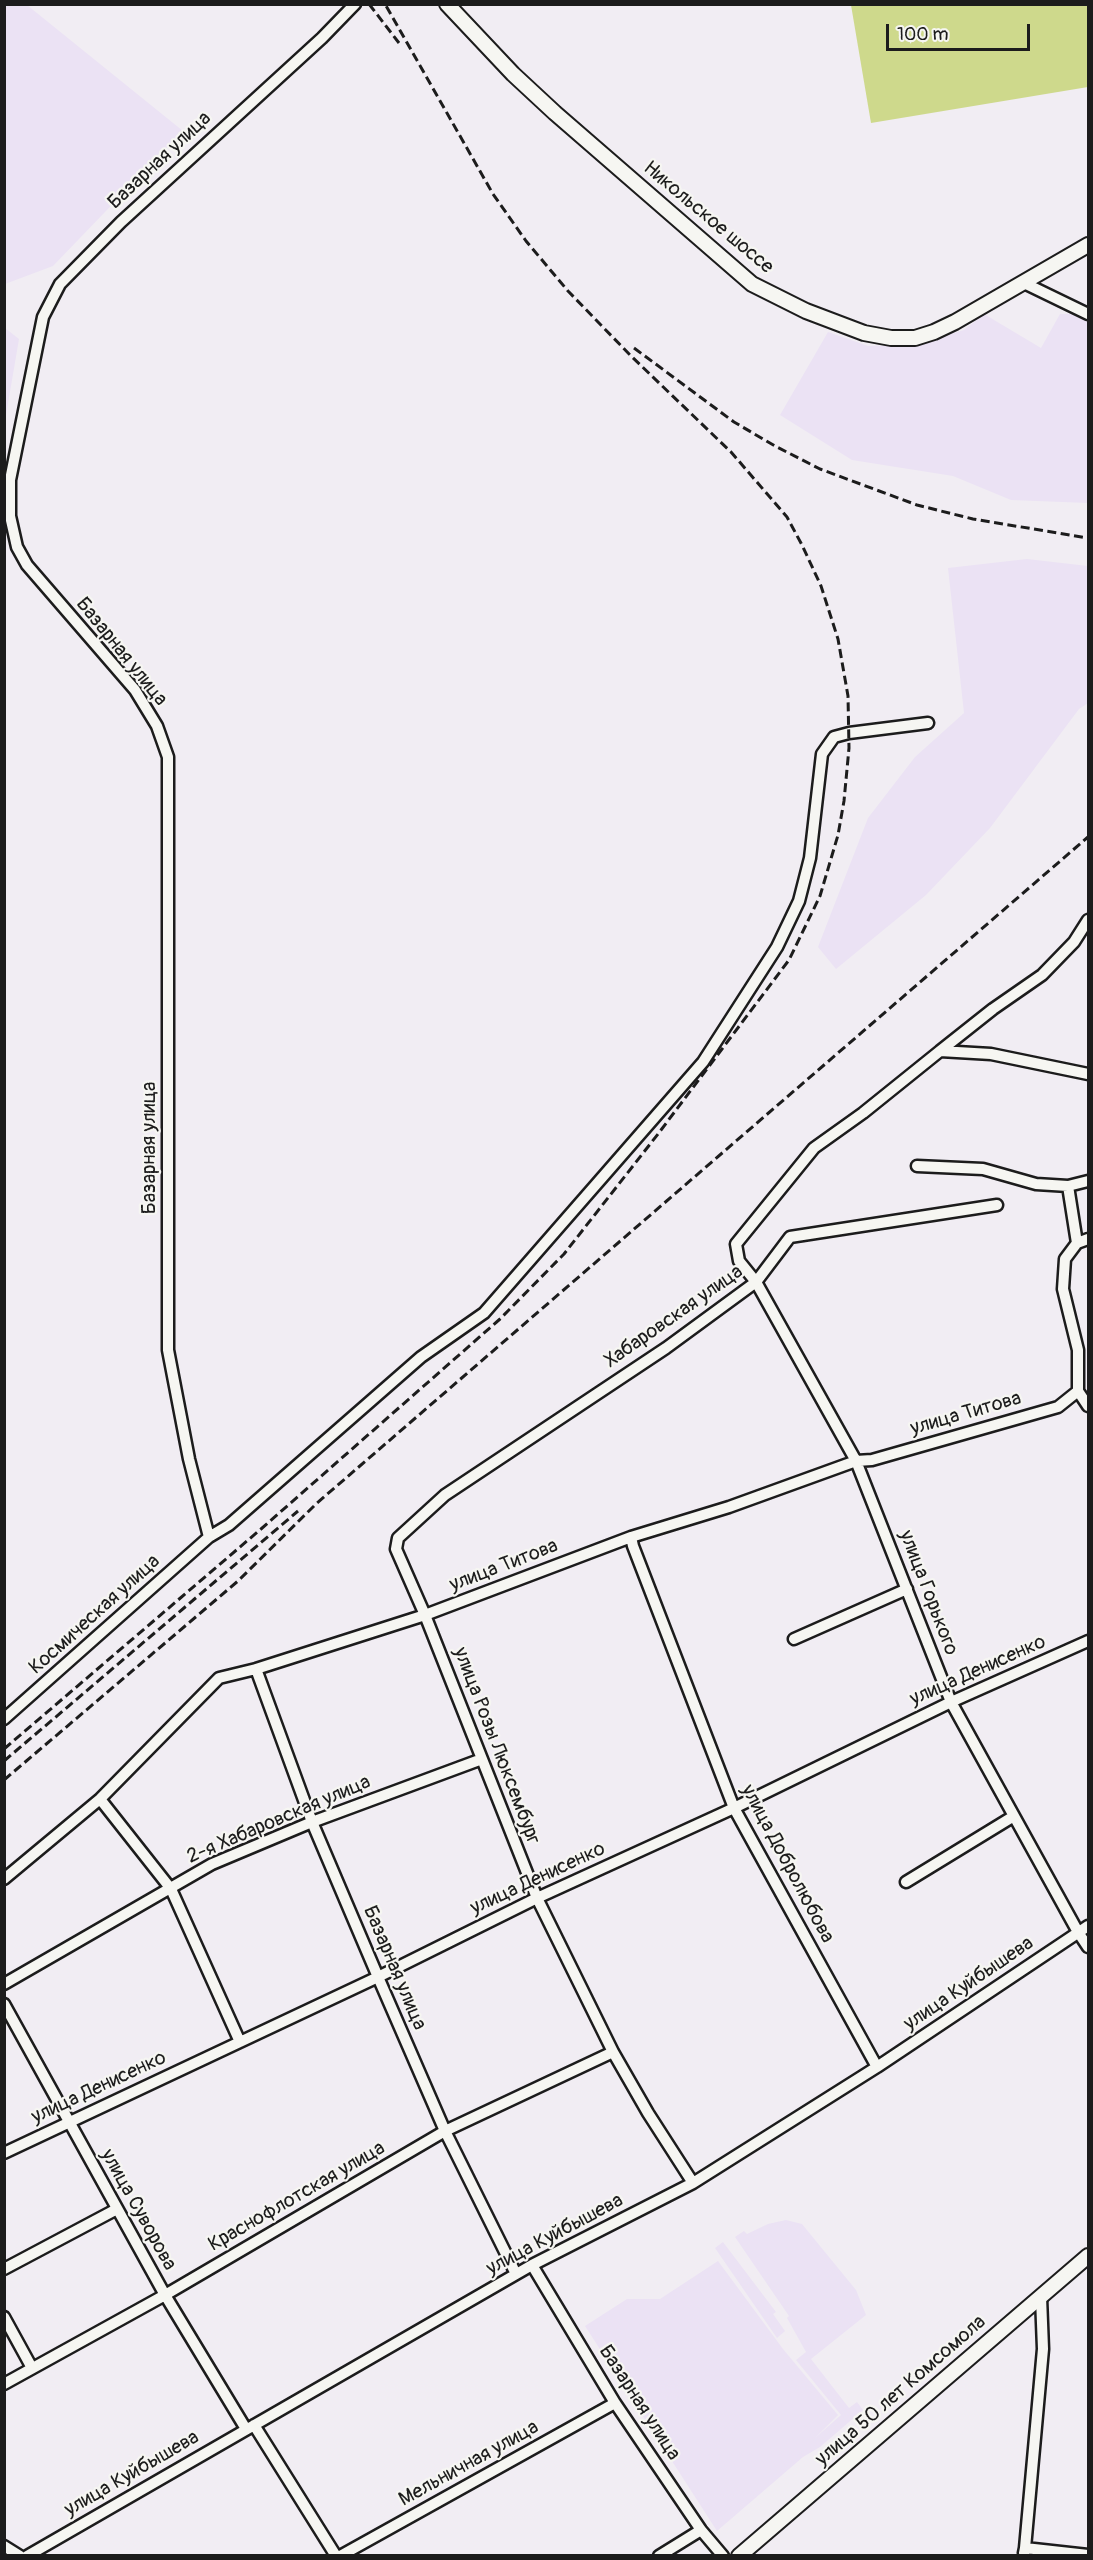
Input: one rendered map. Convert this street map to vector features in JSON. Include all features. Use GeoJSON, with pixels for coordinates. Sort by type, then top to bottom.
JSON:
{"type":"FeatureCollection","features":[{"type":"Feature","properties":{"kind":"street","name":"Базарная улица"},"geometry":{"type":"LineString","coordinates":[[209,1538],[189,1459],[168,1350],[168,757],[157,726],[135,690],[27,565],[17,547],[7,518],[10,480],[43,317],[60,284],[121,222],[322,38],[355,4]]}},
{"type":"Feature","properties":{"kind":"street","name":"Никольское шоссе"},"geometry":{"type":"LineString","coordinates":[[447,4],[513,74],[555,113],[752,284],[806,310],[864,333],[891,338],[915,338],[934,332],[1089,245]]}},
{"type":"Feature","properties":{"kind":"street"},"geometry":{"type":"LineString","coordinates":[[1024,283],[1089,314]]}},
{"type":"Feature","properties":{"kind":"street","name":"Космическая улица"},"geometry":{"type":"LineString","coordinates":[[4,1719],[209,1538],[229,1525],[420,1357],[484,1313],[703,1062],[777,947],[799,901],[810,858],[822,754],[834,737],[928,723]]}},
{"type":"Feature","properties":{"kind":"street","name":"улица Горького"},"geometry":{"type":"LineString","coordinates":[[1089,920],[1074,942],[1042,975],[993,1009],[863,1113],[814,1148],[736,1245],[739,1261],[756,1282],[856,1461],[951,1702],[1078,1932],[1089,1947]]}},
{"type":"Feature","properties":{"kind":"street"},"geometry":{"type":"LineString","coordinates":[[940,1051],[991,1054],[1089,1074]]}},
{"type":"Feature","properties":{"kind":"street"},"geometry":{"type":"LineString","coordinates":[[917,1166],[983,1169],[1036,1184],[1068,1186],[1089,1181]]}},
{"type":"Feature","properties":{"kind":"street"},"geometry":{"type":"LineString","coordinates":[[1068,1186],[1077,1244]]}},
{"type":"Feature","properties":{"kind":"street","name":"Хабаровская улица"},"geometry":{"type":"LineString","coordinates":[[398,1538],[445,1495],[666,1348],[756,1282],[790,1237],[997,1205]]}},
{"type":"Feature","properties":{"kind":"street"},"geometry":{"type":"LineString","coordinates":[[1089,1239],[1077,1244],[1065,1260],[1063,1289],[1078,1350],[1078,1391],[1089,1406]]}},
{"type":"Feature","properties":{"kind":"street","name":"улица Титова"},"geometry":{"type":"LineString","coordinates":[[4,1879],[100,1799],[219,1678],[256,1669],[425,1615],[632,1537],[729,1507],[856,1461],[872,1460],[1058,1407],[1078,1391]]}},
{"type":"Feature","properties":{"kind":"street","name":"улица Добролюбова"},"geometry":{"type":"LineString","coordinates":[[632,1537],[633,1546],[734,1808],[877,2067]]}},
{"type":"Feature","properties":{"kind":"street","name":"улица Розы Люксембург"},"geometry":{"type":"LineString","coordinates":[[398,1538],[396,1549],[425,1615],[537,1898],[613,2052],[648,2113],[693,2183]]}},
{"type":"Feature","properties":{"kind":"street"},"geometry":{"type":"LineString","coordinates":[[794,1639],[907,1589]]}},
{"type":"Feature","properties":{"kind":"street","name":"улица Денисенко"},"geometry":{"type":"LineString","coordinates":[[4,2153],[378,1977],[537,1898],[734,1808],[951,1702],[1089,1641]]}},
{"type":"Feature","properties":{"kind":"street","name":"Базарная улица"},"geometry":{"type":"LineString","coordinates":[[256,1669],[312,1822],[444,2131],[516,2274]]}},
{"type":"Feature","properties":{"kind":"street","name":"2-я Хабаровская улица"},"geometry":{"type":"LineString","coordinates":[[4,1983],[212,1864],[312,1822],[482,1759]]}},
{"type":"Feature","properties":{"kind":"street"},"geometry":{"type":"LineString","coordinates":[[100,1799],[171,1888],[240,2042]]}},
{"type":"Feature","properties":{"kind":"street"},"geometry":{"type":"LineString","coordinates":[[906,1882],[1014,1816]]}},
{"type":"Feature","properties":{"kind":"street","name":"улица Куйбышева"},"geometry":{"type":"LineString","coordinates":[[27,2556],[532,2265],[693,2183],[877,2067],[1089,1926]]}},
{"type":"Feature","properties":{"kind":"street","name":"улица Суворова"},"geometry":{"type":"LineString","coordinates":[[5,2005],[165,2295],[250,2427],[338,2556]]}},
{"type":"Feature","properties":{"kind":"street","name":"Краснофлотская улица"},"geometry":{"type":"LineString","coordinates":[[4,2384],[165,2295],[444,2131],[613,2052]]}},
{"type":"Feature","properties":{"kind":"street"},"geometry":{"type":"LineString","coordinates":[[4,2269],[117,2209]]}},
{"type":"Feature","properties":{"kind":"street","name":"улица 50 лет Комсомола"},"geometry":{"type":"LineString","coordinates":[[739,2556],[1089,2256]]}},
{"type":"Feature","properties":{"kind":"street","name":"Базарная улица"},"geometry":{"type":"LineString","coordinates":[[532,2265],[615,2403],[701,2529],[723,2556]]}},
{"type":"Feature","properties":{"kind":"street"},"geometry":{"type":"LineString","coordinates":[[1041,2297],[1043,2349],[1024,2552],[1089,2555]]}},
{"type":"Feature","properties":{"kind":"street"},"geometry":{"type":"LineString","coordinates":[[4,2317],[32,2368]]}},
{"type":"Feature","properties":{"kind":"street","name":"Мельничная улица"},"geometry":{"type":"LineString","coordinates":[[338,2556],[615,2403]]}},
{"type":"Feature","properties":{"kind":"street"},"geometry":{"type":"LineString","coordinates":[[659,2556],[701,2529]]}},
{"type":"Feature","properties":{"kind":"street"},"geometry":{"type":"LineString","coordinates":[[4,2546],[20,2556]]}},
{"type":"Feature","properties":{"kind":"shaded area"},"geometry":{"type":"Polygon","coordinates":[[[5,4],[27,5],[183,131],[53,266],[5,284],[5,4]]]}},
{"type":"Feature","properties":{"kind":"shaded area"},"geometry":{"type":"Polygon","coordinates":[[[984,314],[1041,348],[1060,314],[1072,314],[1088,322],[1088,503],[1011,500],[953,476],[852,460],[780,415],[828,332],[868,346],[913,345],[964,330],[984,314]]]}},
{"type":"Feature","properties":{"kind":"shaded area"},"geometry":{"type":"Polygon","coordinates":[[[5,328],[19,339],[5,421],[5,328]]]}},
{"type":"Feature","properties":{"kind":"shaded area"},"geometry":{"type":"Polygon","coordinates":[[[1027,559],[1088,566],[1088,703],[1079,709],[990,828],[926,895],[836,969],[818,947],[868,818],[915,757],[964,713],[948,568],[1027,559]]]}},
{"type":"Feature","properties":{"kind":"shaded area"},"geometry":{"type":"Polygon","coordinates":[[[786,2220],[802,2224],[856,2290],[866,2315],[811,2359],[849,2408],[857,2402],[863,2410],[820,2447],[803,2457],[717,2531],[585,2326],[627,2299],[660,2299],[718,2261],[783,2349],[838,2415],[815,2438],[841,2415],[796,2360],[806,2352],[787,2318],[789,2316],[735,2237],[744,2231],[747,2234],[768,2224],[786,2220]]]}},
{"type":"Feature","properties":{"kind":"shaded area"},"geometry":{"type":"Polygon","coordinates":[[[723,2242],[776,2312],[773,2314],[785,2331],[777,2338],[715,2248],[723,2242]]]}},
{"type":"Feature","properties":{"kind":"green space"},"geometry":{"type":"Polygon","coordinates":[[[851,5],[1088,5],[1088,87],[871,123],[851,5]]]}},
{"type":"Feature","properties":{"kind":"railway"},"geometry":{"type":"LineString","coordinates":[[369,4],[399,43]]}},
{"type":"Feature","properties":{"kind":"railway"},"geometry":{"type":"LineString","coordinates":[[4,1749],[261,1529],[500,1319],[564,1254],[789,960],[820,896],[838,835],[849,748],[848,696],[838,639],[821,586],[787,517],[731,452],[631,356],[568,291],[526,241],[493,194],[385,4]]}},
{"type":"Feature","properties":{"kind":"railway"},"geometry":{"type":"LineString","coordinates":[[634,348],[734,422],[820,469],[917,505],[973,519],[1088,538]]}},
{"type":"Feature","properties":{"kind":"railway"},"geometry":{"type":"LineString","coordinates":[[4,1780],[238,1581],[317,1503],[1088,837]]}},
{"type":"Feature","properties":{"kind":"railway"},"geometry":{"type":"LineString","coordinates":[[4,1761],[298,1511]]}}]}
